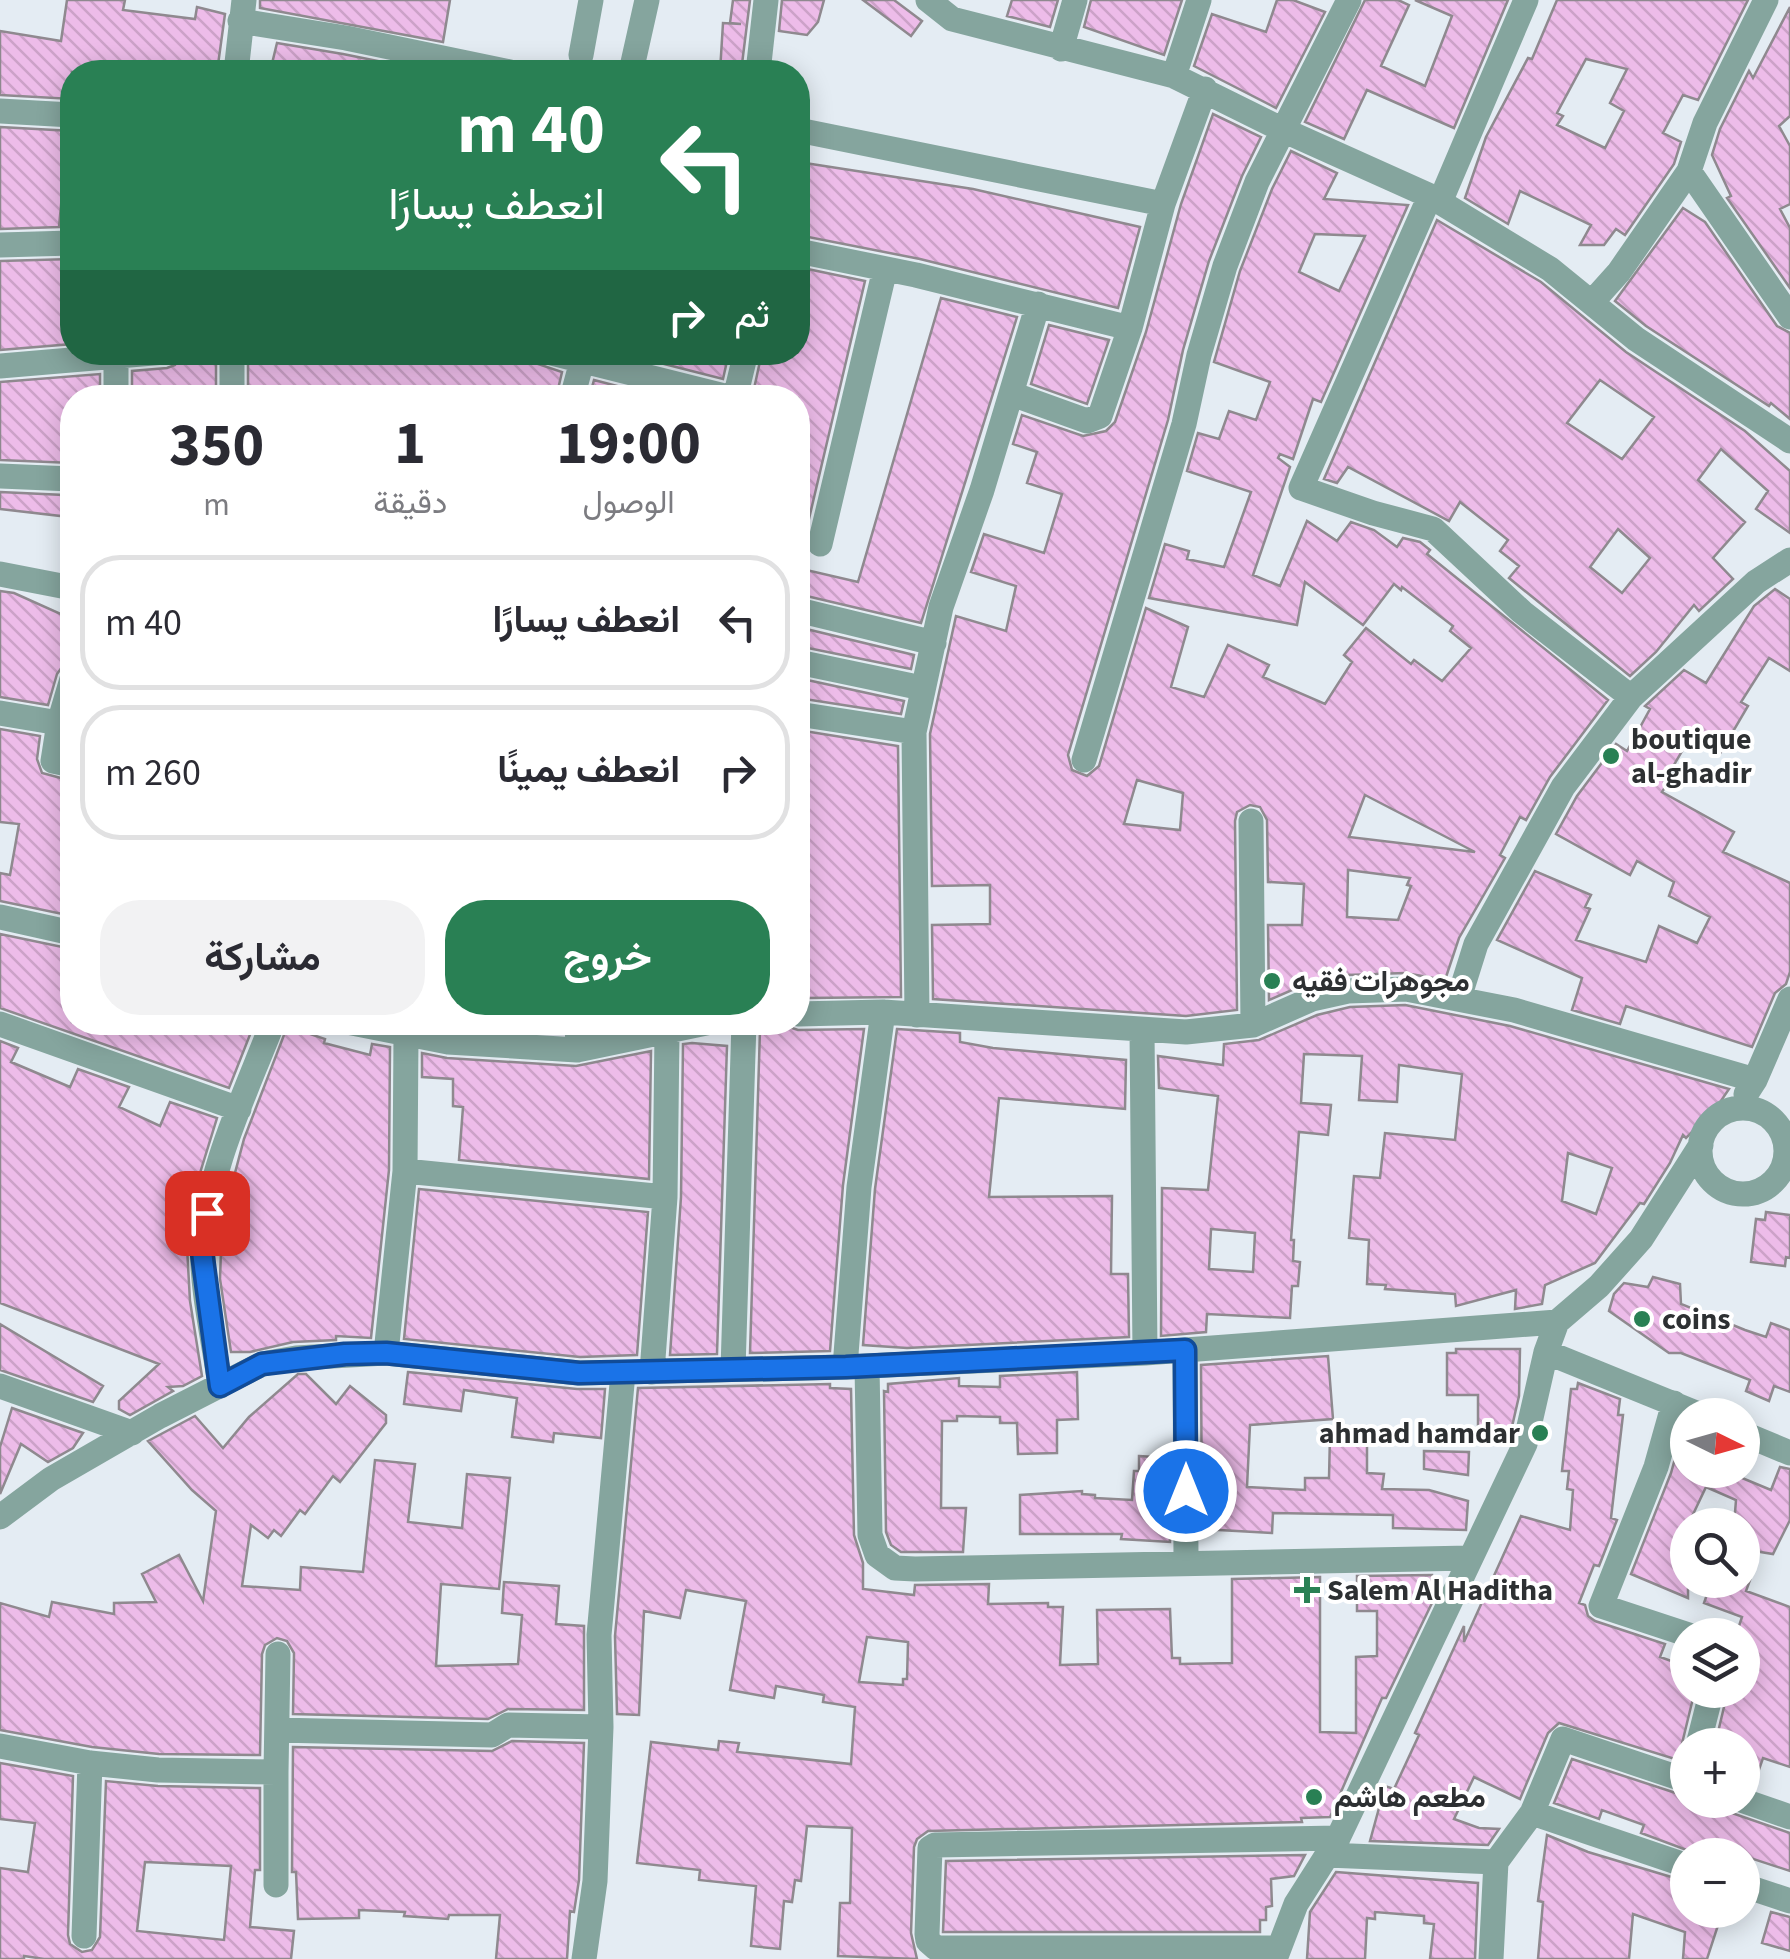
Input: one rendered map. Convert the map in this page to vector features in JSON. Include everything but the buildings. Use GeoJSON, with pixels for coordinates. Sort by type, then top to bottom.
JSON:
{"type":"FeatureCollection","features":[{"type":"Feature","properties":{"kind":"street"},"geometry":{"type":"LineString","coordinates":[[581,55],[591,0]]}},
{"type":"Feature","properties":{"kind":"street"},"geometry":{"type":"LineString","coordinates":[[634,60],[647,0]]}},
{"type":"Feature","properties":{"kind":"street"},"geometry":{"type":"LineString","coordinates":[[759,60],[766,0]]}},
{"type":"Feature","properties":{"kind":"street"},"geometry":{"type":"LineString","coordinates":[[928,0],[1061,48],[1174,76],[1435,199],[1550,270],[1636,339],[1790,441]]}},
{"type":"Feature","properties":{"kind":"street"},"geometry":{"type":"LineString","coordinates":[[1061,48],[1075,0]]}},
{"type":"Feature","properties":{"kind":"street"},"geometry":{"type":"LineString","coordinates":[[1174,76],[1199,0]]}},
{"type":"Feature","properties":{"kind":"street"},"geometry":{"type":"LineString","coordinates":[[1084,760],[1184,424],[1225,266],[1256,182],[1349,0]]}},
{"type":"Feature","properties":{"kind":"street"},"geometry":{"type":"LineString","coordinates":[[1526,0],[1300,488],[1373,514],[1434,529],[1522,612],[1631,696]]}},
{"type":"Feature","properties":{"kind":"street"},"geometry":{"type":"LineString","coordinates":[[1593,301],[1619,272],[1689,171],[1706,123],[1766,0]]}},
{"type":"Feature","properties":{"kind":"street"},"geometry":{"type":"LineString","coordinates":[[237,60],[239,6],[346,38],[452,60]]}},
{"type":"Feature","properties":{"kind":"street"},"geometry":{"type":"LineString","coordinates":[[1012,394],[1094,421],[1102,413],[1130,328],[1163,204],[1205,89]]}},
{"type":"Feature","properties":{"kind":"street"},"geometry":{"type":"LineString","coordinates":[[0,110],[60,114]]}},
{"type":"Feature","properties":{"kind":"street"},"geometry":{"type":"LineString","coordinates":[[810,132],[1163,204]]}},
{"type":"Feature","properties":{"kind":"street"},"geometry":{"type":"LineString","coordinates":[[1689,171],[1790,317]]}},
{"type":"Feature","properties":{"kind":"street"},"geometry":{"type":"LineString","coordinates":[[0,245],[60,244]]}},
{"type":"Feature","properties":{"kind":"street"},"geometry":{"type":"LineString","coordinates":[[810,253],[1130,328]]}},
{"type":"Feature","properties":{"kind":"street"},"geometry":{"type":"LineString","coordinates":[[820,544],[885,268]]}},
{"type":"Feature","properties":{"kind":"street"},"geometry":{"type":"LineString","coordinates":[[916,1015],[914,732],[942,608],[1038,304]]}},
{"type":"Feature","properties":{"kind":"street"},"geometry":{"type":"LineString","coordinates":[[0,366],[60,362]]}},
{"type":"Feature","properties":{"kind":"street"},"geometry":{"type":"LineString","coordinates":[[598,365],[680,385]]}},
{"type":"Feature","properties":{"kind":"street"},"geometry":{"type":"LineString","coordinates":[[0,476],[60,478]]}},
{"type":"Feature","properties":{"kind":"street"},"geometry":{"type":"LineString","coordinates":[[1460,998],[1476,944],[1564,787],[1631,696],[1756,582],[1790,560]]}},
{"type":"Feature","properties":{"kind":"street"},"geometry":{"type":"LineString","coordinates":[[0,574],[60,586]]}},
{"type":"Feature","properties":{"kind":"street"},"geometry":{"type":"LineString","coordinates":[[810,613],[934,644]]}},
{"type":"Feature","properties":{"kind":"street"},"geometry":{"type":"LineString","coordinates":[[810,665],[922,688]]}},
{"type":"Feature","properties":{"kind":"street"},"geometry":{"type":"LineString","coordinates":[[0,712],[58,723]]}},
{"type":"Feature","properties":{"kind":"street"},"geometry":{"type":"LineString","coordinates":[[810,716],[914,732]]}},
{"type":"Feature","properties":{"kind":"street"},"geometry":{"type":"LineString","coordinates":[[60,717],[54,761],[60,762]]}},
{"type":"Feature","properties":{"kind":"street"},"geometry":{"type":"LineString","coordinates":[[1250,821],[1253,1025]]}},
{"type":"Feature","properties":{"kind":"street"},"geometry":{"type":"LineString","coordinates":[[0,918],[60,930]]}},
{"type":"Feature","properties":{"kind":"street"},"geometry":{"type":"LineString","coordinates":[[810,1014],[884,1012],[1186,1032],[1253,1025],[1312,999],[1348,991],[1406,989],[1514,1010],[1755,1080]]}},
{"type":"Feature","properties":{"kind":"street"},"geometry":{"type":"LineString","coordinates":[[1496,1862],[1333,1846],[935,1845],[930,1848],[926,1934],[936,1948],[1276,1954],[1296,1904],[1333,1846],[1525,1444],[1556,1322],[1599,1286],[1641,1239],[1712,1121],[1736,1109],[1755,1080],[1790,999]]}},
{"type":"Feature","properties":{"kind":"street"},"geometry":{"type":"LineString","coordinates":[[884,1012],[859,1187],[856,1366],[870,1535],[877,1555],[895,1568],[983,1569],[1186,1561],[1470,1558]]}},
{"type":"Feature","properties":{"kind":"street"},"geometry":{"type":"LineString","coordinates":[[0,1024],[239,1110]]}},
{"type":"Feature","properties":{"kind":"street"},"geometry":{"type":"LineString","coordinates":[[1142,1030],[1145,1353]]}},
{"type":"Feature","properties":{"kind":"street"},"geometry":{"type":"LineString","coordinates":[[220,1386],[202,1252],[207,1213],[220,1162],[268,1035]]}},
{"type":"Feature","properties":{"kind":"street"},"geometry":{"type":"LineString","coordinates":[[402,1035],[506,1047],[577,1050],[652,1035]]}},
{"type":"Feature","properties":{"kind":"street"},"geometry":{"type":"LineString","coordinates":[[577,1050],[578,1035]]}},
{"type":"Feature","properties":{"kind":"street"},"geometry":{"type":"LineString","coordinates":[[652,1372],[665,1198],[667,1035]]}},
{"type":"Feature","properties":{"kind":"street"},"geometry":{"type":"LineString","coordinates":[[732,1369],[744,1035]]}},
{"type":"Feature","properties":{"kind":"street"},"geometry":{"type":"LineString","coordinates":[[386,1353],[405,1171],[406,1036]]}},
{"type":"Feature","properties":{"kind":"street"},"geometry":{"type":"LineString","coordinates":[[1736,1109],[1762,1112],[1787,1140],[1782,1170],[1763,1190]]}},
{"type":"Feature","properties":{"kind":"street"},"geometry":{"type":"LineString","coordinates":[[1701,1145],[1705,1172],[1724,1190],[1790,1193]]}},
{"type":"Feature","properties":{"kind":"street"},"geometry":{"type":"LineString","coordinates":[[405,1171],[665,1198]]}},
{"type":"Feature","properties":{"kind":"street"},"geometry":{"type":"LineString","coordinates":[[0,1517],[51,1479],[262,1364],[312,1357],[386,1353],[579,1373],[623,1373],[1145,1353],[1556,1322]]}},
{"type":"Feature","properties":{"kind":"street"},"geometry":{"type":"LineString","coordinates":[[1185,1350],[1186,1561]]}},
{"type":"Feature","properties":{"kind":"street"},"geometry":{"type":"LineString","coordinates":[[1546,1352],[1670,1402]]}},
{"type":"Feature","properties":{"kind":"street"},"geometry":{"type":"LineString","coordinates":[[584,1959],[595,1882],[599,1635],[623,1373]]}},
{"type":"Feature","properties":{"kind":"street"},"geometry":{"type":"LineString","coordinates":[[0,1386],[132,1432]]}},
{"type":"Feature","properties":{"kind":"street"},"geometry":{"type":"LineString","coordinates":[[1670,1418],[1656,1467],[1601,1606],[1670,1629]]}},
{"type":"Feature","properties":{"kind":"street"},"geometry":{"type":"LineString","coordinates":[[1760,1440],[1790,1453]]}},
{"type":"Feature","properties":{"kind":"street"},"geometry":{"type":"LineString","coordinates":[[276,1886],[278,1654]]}},
{"type":"Feature","properties":{"kind":"street"},"geometry":{"type":"LineString","coordinates":[[277,1730],[492,1735],[508,1725],[600,1728]]}},
{"type":"Feature","properties":{"kind":"street"},"geometry":{"type":"LineString","coordinates":[[1491,1959],[1496,1862],[1532,1814],[1563,1739],[1670,1774]]}},
{"type":"Feature","properties":{"kind":"street"},"geometry":{"type":"LineString","coordinates":[[0,1746],[90,1763],[158,1770],[276,1772]]}},
{"type":"Feature","properties":{"kind":"street"},"geometry":{"type":"LineString","coordinates":[[84,1936],[90,1763]]}},
{"type":"Feature","properties":{"kind":"street"},"geometry":{"type":"LineString","coordinates":[[1760,1807],[1790,1817]]}},
{"type":"Feature","properties":{"kind":"street"},"geometry":{"type":"LineString","coordinates":[[1532,1814],[1670,1860]]}},
{"type":"Feature","properties":{"kind":"street"},"geometry":{"type":"LineString","coordinates":[[1760,1890],[1790,1901]]}},
{"type":"Feature","properties":{"kind":"place","name":"boutique al-ghadir"},"geometry":{"type":"Point","coordinates":[1611,756]}},
{"type":"Feature","properties":{"kind":"place","name":"مجوهرات فقيه"},"geometry":{"type":"Point","coordinates":[1272,981]}},
{"type":"Feature","properties":{"kind":"place","name":"coins"},"geometry":{"type":"Point","coordinates":[1642,1319]}},
{"type":"Feature","properties":{"kind":"place","name":"ahmad hamdar"},"geometry":{"type":"Point","coordinates":[1540,1433]}},
{"type":"Feature","properties":{"kind":"place","name":"Salem Al Haditha"},"geometry":{"type":"Point","coordinates":[1307,1590]}},
{"type":"Feature","properties":{"kind":"place","name":"مطعم هاشم"},"geometry":{"type":"Point","coordinates":[1314,1797]}},
{"type":"Feature","properties":{"kind":"route"},"geometry":{"type":"LineString","coordinates":[[207,1213],[202,1252],[220,1386],[262,1364],[345,1354],[386,1353],[579,1373],[623,1373],[846,1367],[1185,1350],[1186,1491]]}}]}
